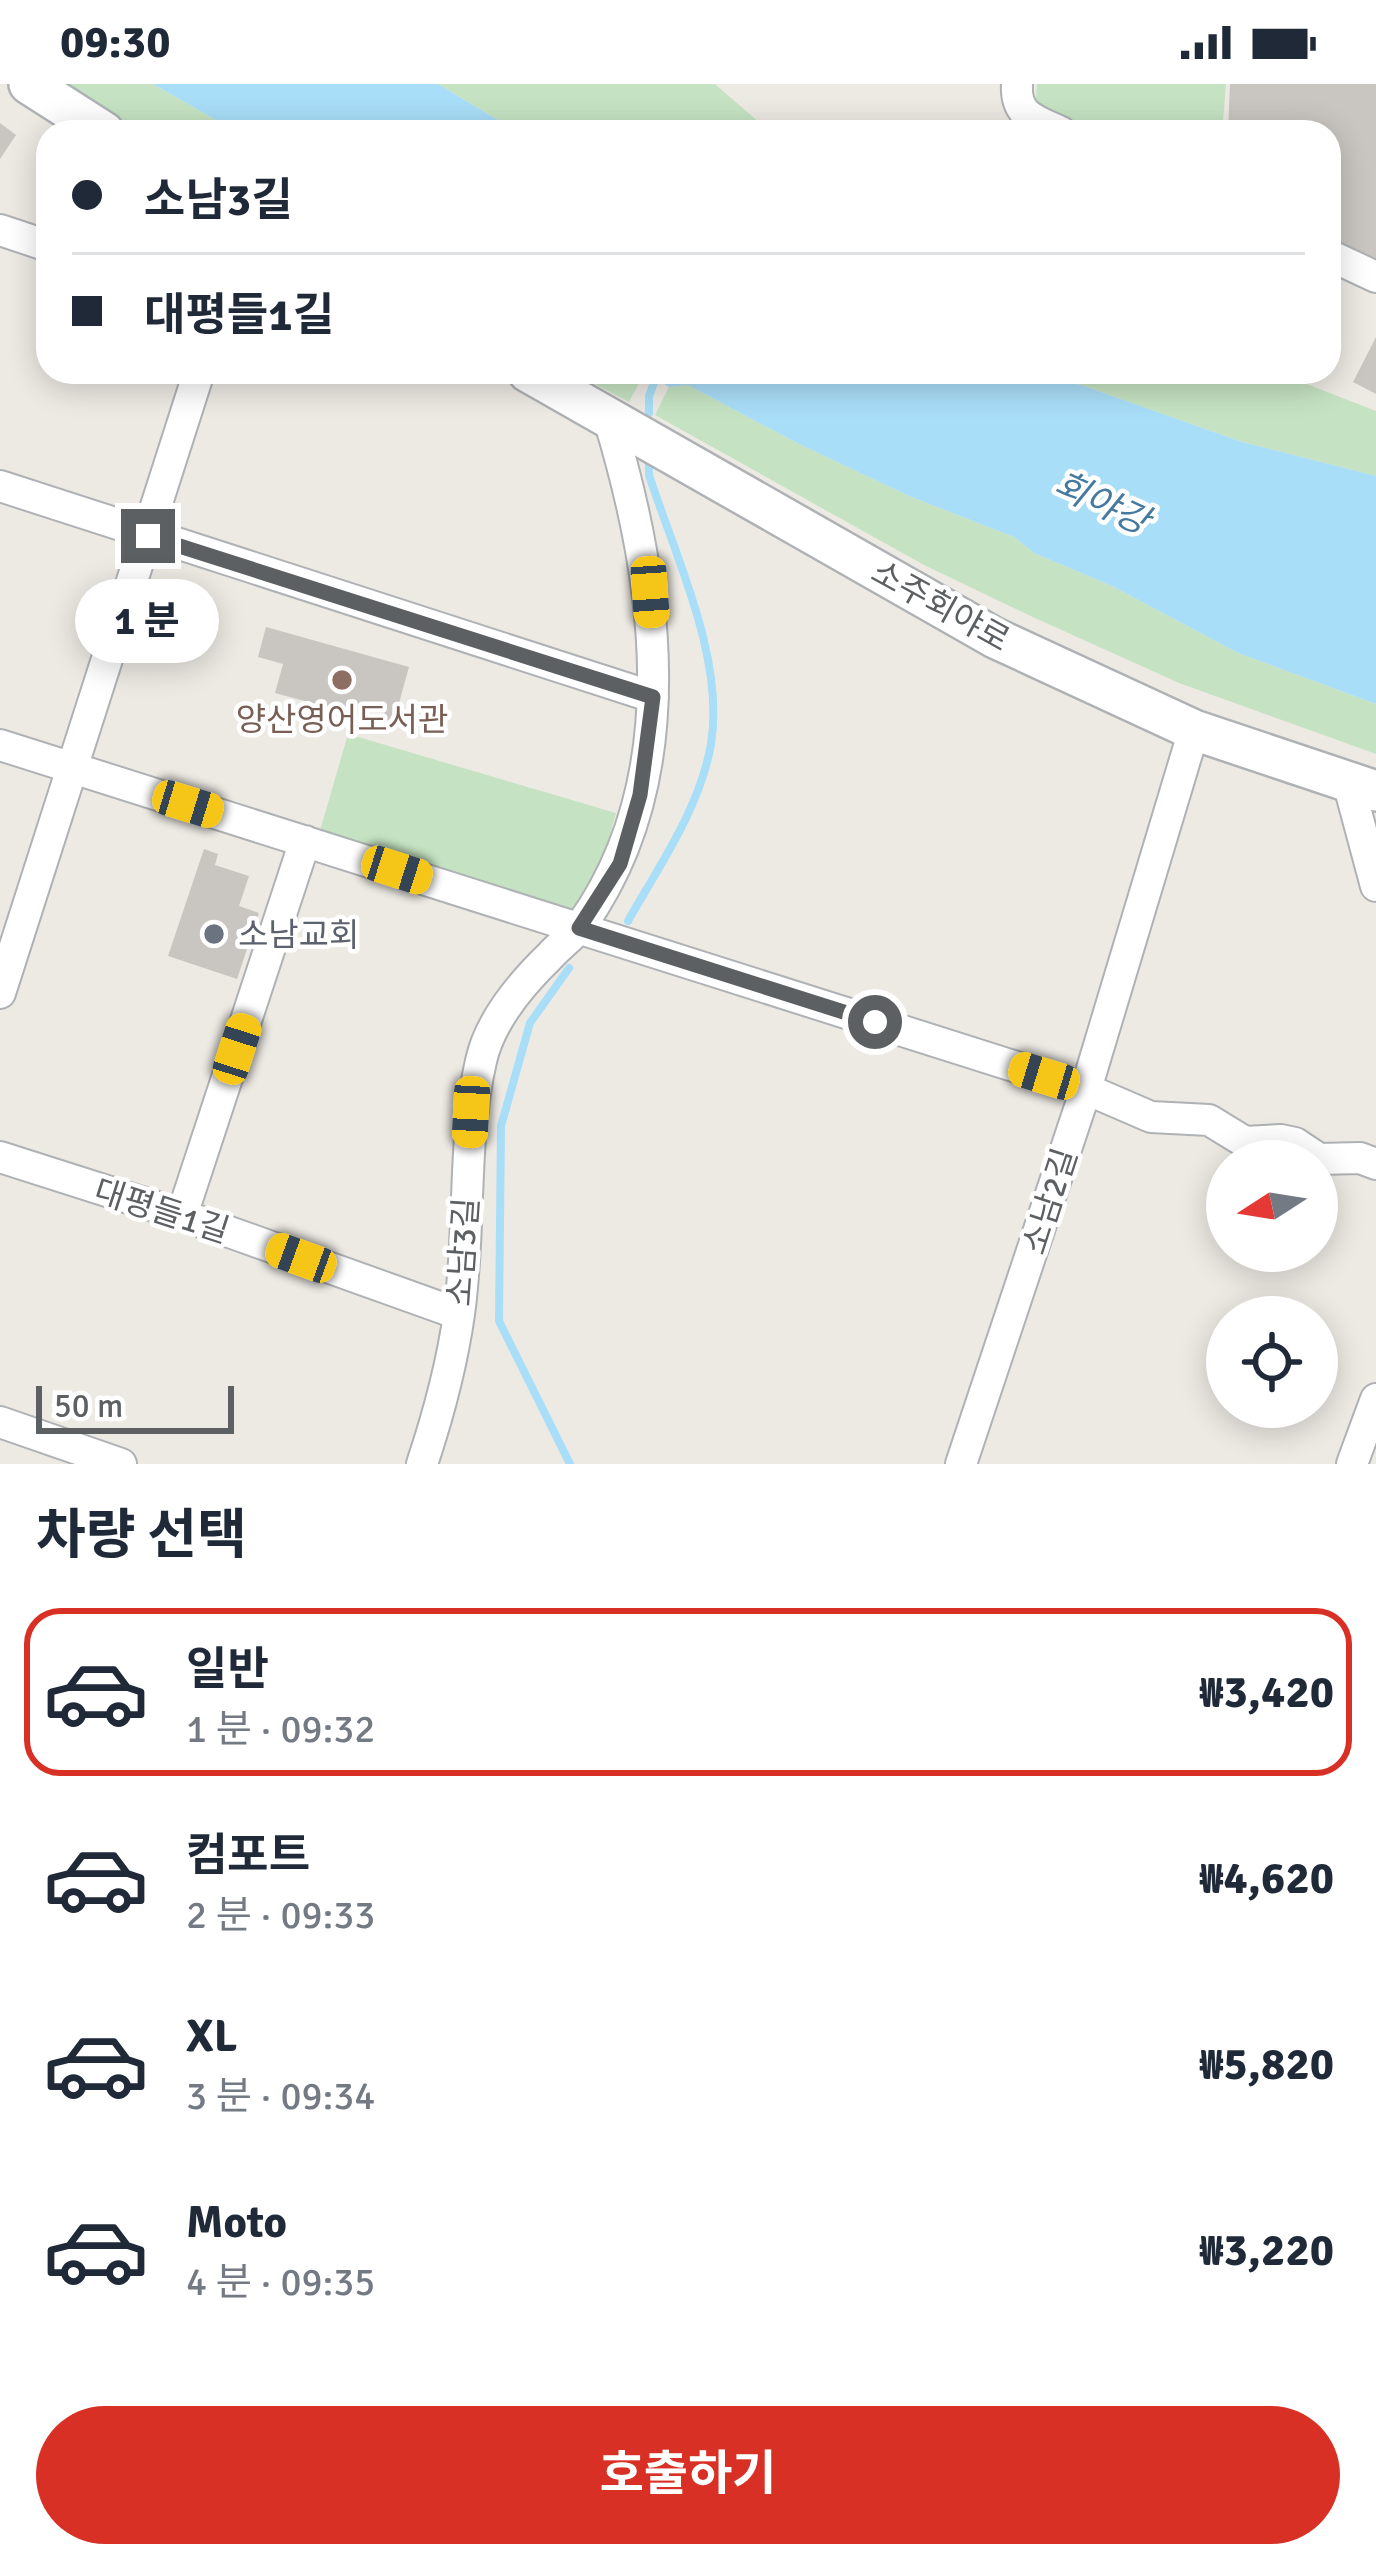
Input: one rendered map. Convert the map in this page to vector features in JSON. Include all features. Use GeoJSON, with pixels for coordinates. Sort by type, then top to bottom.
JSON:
{"type":"FeatureCollection","features":[{"type":"Feature","properties":{"kind":"street"},"geometry":{"type":"LineString","coordinates":[[29,84],[85,120]]}},
{"type":"Feature","properties":{"kind":"street"},"geometry":{"type":"LineString","coordinates":[[1017,84],[1016,101],[1024,115],[1035,120]]}},
{"type":"Feature","properties":{"kind":"street"},"geometry":{"type":"LineString","coordinates":[[0,230],[36,242]]}},
{"type":"Feature","properties":{"kind":"street"},"geometry":{"type":"LineString","coordinates":[[1341,261],[1376,277]]}},
{"type":"Feature","properties":{"kind":"street"},"geometry":{"type":"LineString","coordinates":[[0,994],[196,384]]}},
{"type":"Feature","properties":{"kind":"street","name":"소주회야로"},"geometry":{"type":"LineString","coordinates":[[550,384],[995,638],[1194,730],[1361,785]]}},
{"type":"Feature","properties":{"kind":"street","name":"소남3길"},"geometry":{"type":"LineString","coordinates":[[422,1464],[436,1423],[459,1314],[471,1112],[482,1054],[507,1003],[579,928],[620,864],[640,795],[655,664],[650,592],[608,416]]}},
{"type":"Feature","properties":{"kind":"street"},"geometry":{"type":"LineString","coordinates":[[0,486],[653,697]]}},
{"type":"Feature","properties":{"kind":"street","name":"소남2길"},"geometry":{"type":"LineString","coordinates":[[961,1464],[1086,1089],[1194,730]]}},
{"type":"Feature","properties":{"kind":"street"},"geometry":{"type":"LineString","coordinates":[[0,745],[1086,1089],[1151,1117],[1209,1120],[1245,1142],[1281,1140],[1319,1159],[1360,1158],[1376,1164]]}},
{"type":"Feature","properties":{"kind":"street"},"geometry":{"type":"LineString","coordinates":[[1361,785],[1376,886]]}},
{"type":"Feature","properties":{"kind":"street"},"geometry":{"type":"LineString","coordinates":[[182,1215],[305,841]]}},
{"type":"Feature","properties":{"kind":"street","name":"대평들1길"},"geometry":{"type":"LineString","coordinates":[[0,1157],[182,1215],[459,1314]]}},
{"type":"Feature","properties":{"kind":"street"},"geometry":{"type":"LineString","coordinates":[[1352,1464],[1376,1399]]}},
{"type":"Feature","properties":{"kind":"street"},"geometry":{"type":"LineString","coordinates":[[0,1422],[121,1464]]}},
{"type":"Feature","properties":{"kind":"green space"},"geometry":{"type":"Polygon","coordinates":[[[60,84],[153,84],[216,120],[118,120],[60,84]]]}},
{"type":"Feature","properties":{"kind":"green space"},"geometry":{"type":"Polygon","coordinates":[[[438,84],[715,84],[756,120],[498,120],[438,84]]]}},
{"type":"Feature","properties":{"kind":"green space"},"geometry":{"type":"Polygon","coordinates":[[[1037,84],[1226,84],[1223,120],[1060,120],[1035,109],[1037,84]]]}},
{"type":"Feature","properties":{"kind":"green space"},"geometry":{"type":"Polygon","coordinates":[[[595,384],[639,384],[629,402],[595,384]]]}},
{"type":"Feature","properties":{"kind":"green space"},"geometry":{"type":"Polygon","coordinates":[[[1076,384],[1307,384],[1376,411],[1376,476],[1242,442],[1076,384]]]}},
{"type":"Feature","properties":{"kind":"green space"},"geometry":{"type":"Polygon","coordinates":[[[688,385],[909,496],[1014,537],[1034,553],[1114,587],[1238,653],[1376,704],[1376,754],[1179,683],[924,565],[655,415],[669,387],[688,385]]]}},
{"type":"Feature","properties":{"kind":"green space"},"geometry":{"type":"Polygon","coordinates":[[[348,734],[616,813],[600,869],[574,910],[319,834],[348,734]]]}},
{"type":"Feature","properties":{"kind":"water"},"geometry":{"type":"Polygon","coordinates":[[[153,84],[438,84],[498,120],[216,120],[153,84]]]}},
{"type":"Feature","properties":{"kind":"water","name":"회야강"},"geometry":{"type":"Polygon","coordinates":[[[664,384],[1076,384],[1242,442],[1376,476],[1376,704],[1238,653],[1114,587],[1034,553],[1014,537],[909,496],[688,385],[664,384]]]}},
{"type":"Feature","properties":{"kind":"building"},"geometry":{"type":"Polygon","coordinates":[[[1230,84],[1376,84],[1376,271],[1341,255],[1341,120],[1228,120],[1230,84]]]}},
{"type":"Feature","properties":{"kind":"building"},"geometry":{"type":"Polygon","coordinates":[[[0,123],[16,135],[0,159],[0,123]]]}},
{"type":"Feature","properties":{"kind":"building"},"geometry":{"type":"Polygon","coordinates":[[[1376,337],[1376,394],[1353,382],[1376,337]]]}},
{"type":"Feature","properties":{"kind":"building","name":"양산영어도서관"},"geometry":{"type":"Polygon","coordinates":[[[266,627],[409,667],[393,725],[275,693],[283,664],[258,657],[266,627]]]}},
{"type":"Feature","properties":{"kind":"building","name":"소남교회"},"geometry":{"type":"Polygon","coordinates":[[[204,849],[218,854],[215,865],[249,876],[239,906],[259,913],[237,979],[168,956],[204,849]]]}},
{"type":"Feature","properties":{"kind":"waterway"},"geometry":{"type":"LineString","coordinates":[[649,413],[654,384]]}},
{"type":"Feature","properties":{"kind":"waterway"},"geometry":{"type":"LineString","coordinates":[[628,921],[698,791],[711,744],[713,711],[704,642],[649,465]]}},
{"type":"Feature","properties":{"kind":"waterway"},"geometry":{"type":"LineString","coordinates":[[569,968],[530,1023],[501,1126],[499,1321],[570,1464]]}},
{"type":"Feature","properties":{"kind":"place","name":"양산영어도서관"},"geometry":{"type":"Point","coordinates":[342,680]}},
{"type":"Feature","properties":{"kind":"place","name":"소남교회"},"geometry":{"type":"Point","coordinates":[214,934]}},
{"type":"Feature","properties":{"kind":"route"},"geometry":{"type":"LineString","coordinates":[[148,536],[653,697],[640,795],[620,864],[579,928],[875,1022]]}}]}
